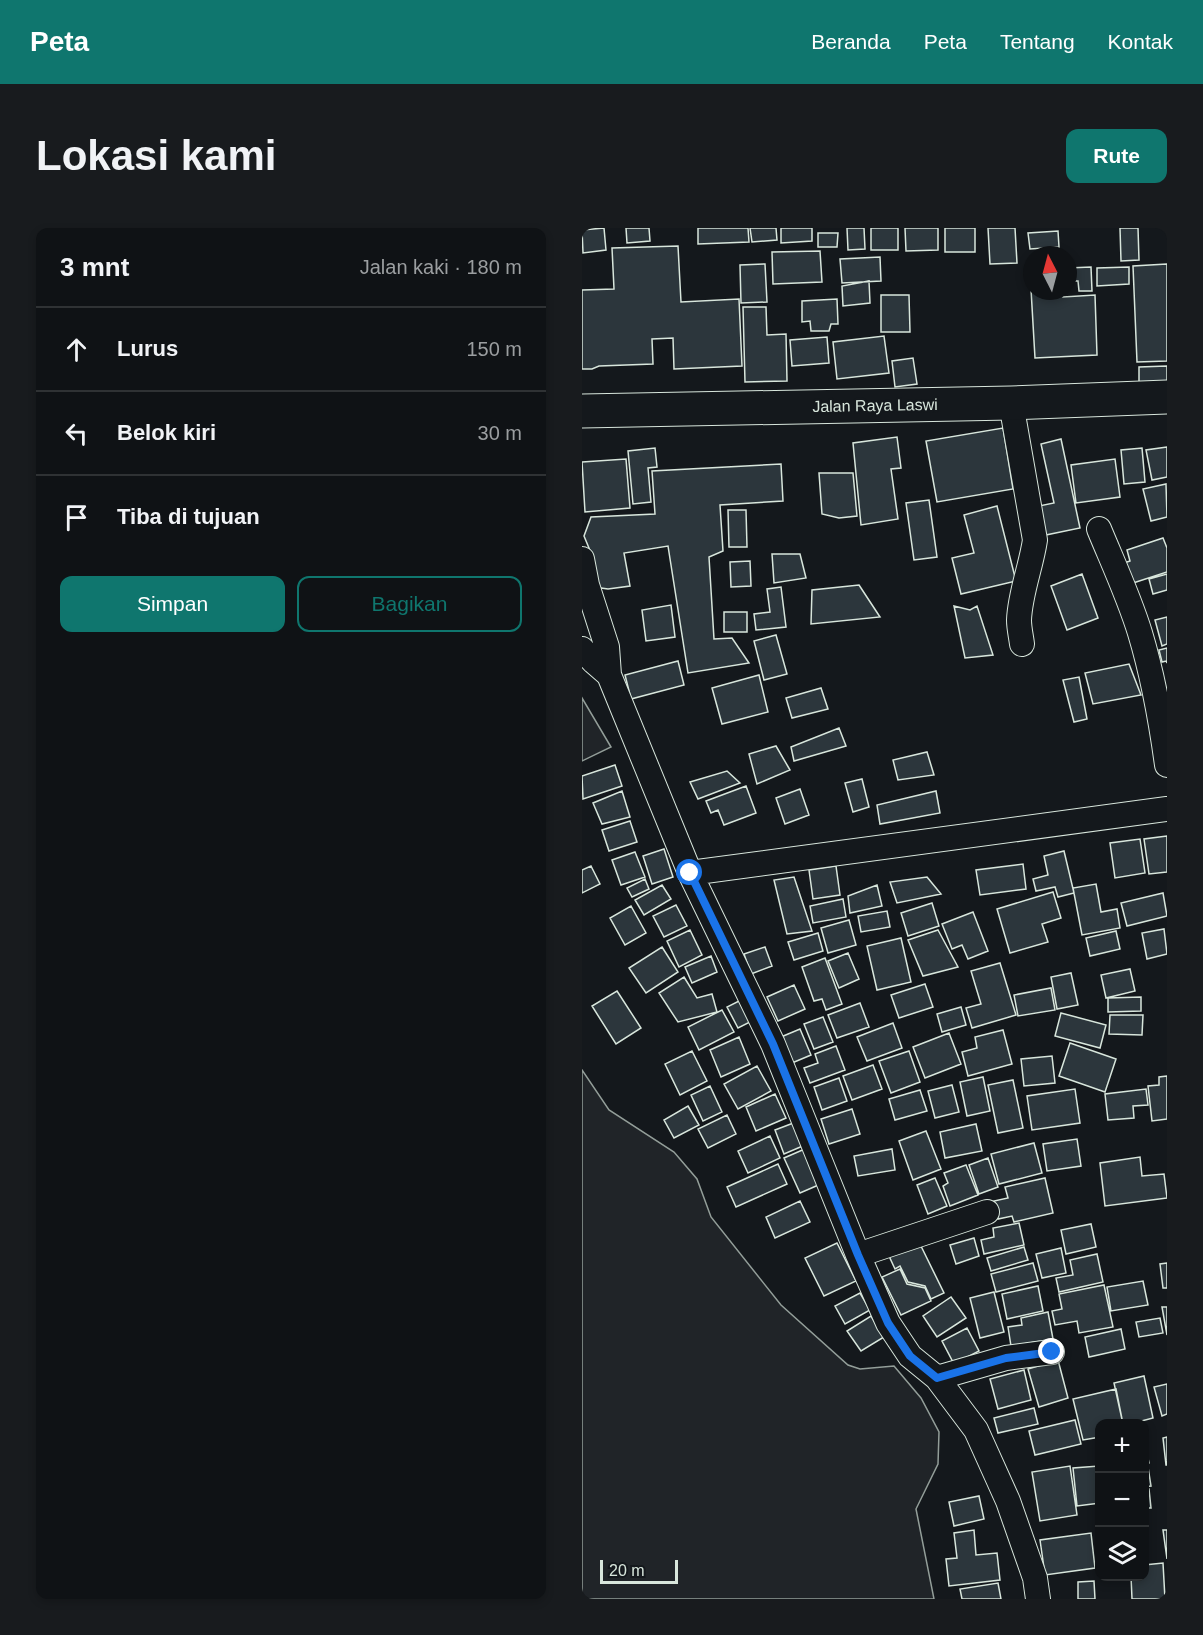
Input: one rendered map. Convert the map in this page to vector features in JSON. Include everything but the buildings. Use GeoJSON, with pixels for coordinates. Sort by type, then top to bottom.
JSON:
{"type":"FeatureCollection","features":[{"type":"Feature","properties":{"kind":"main road","name":"Jalan Raya Laswi"},"geometry":{"type":"LineString","coordinates":[[582,411],[1011,403],[1167,397]]}},
{"type":"Feature","properties":{"kind":"street"},"geometry":{"type":"LineString","coordinates":[[1011,403],[1035,540],[1021,602],[1019,623],[1022,644]]}},
{"type":"Feature","properties":{"kind":"street"},"geometry":{"type":"LineString","coordinates":[[1099,529],[1133,614],[1149,663],[1162,726],[1167,765]]}},
{"type":"Feature","properties":{"kind":"street"},"geometry":{"type":"LineString","coordinates":[[582,559],[587,585],[607,647],[609,675],[690,873],[773,1044],[858,1255],[888,1323],[910,1356],[937,1378],[976,1430],[1008,1501],[1035,1578],[1038,1599]]}},
{"type":"Feature","properties":{"kind":"street"},"geometry":{"type":"LineString","coordinates":[[582,649],[609,675]]}},
{"type":"Feature","properties":{"kind":"street"},"geometry":{"type":"LineString","coordinates":[[690,873],[1167,809]]}},
{"type":"Feature","properties":{"kind":"street"},"geometry":{"type":"LineString","coordinates":[[858,1255],[987,1212]]}},
{"type":"Feature","properties":{"kind":"street"},"geometry":{"type":"LineString","coordinates":[[937,1378],[1006,1358],[1052,1352]]}},
{"type":"Feature","properties":{"kind":"shaded area"},"geometry":{"type":"Polygon","coordinates":[[[582,698],[611,747],[582,761],[582,698]]]}},
{"type":"Feature","properties":{"kind":"shaded area"},"geometry":{"type":"Polygon","coordinates":[[[582,1070],[609,1110],[674,1152],[697,1179],[711,1217],[781,1305],[848,1365],[860,1369],[894,1366],[921,1398],[939,1432],[938,1464],[916,1509],[934,1599],[582,1599],[582,1070]]]}},
{"type":"Feature","properties":{"kind":"route"},"geometry":{"type":"LineString","coordinates":[[690,873],[773,1044],[858,1255],[888,1323],[910,1356],[937,1378],[1006,1358],[1052,1352]]}}]}
